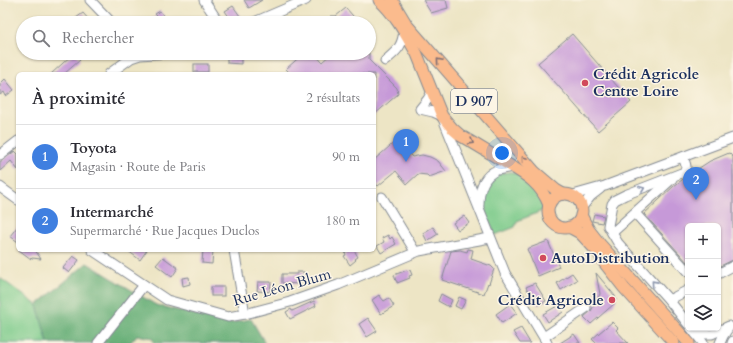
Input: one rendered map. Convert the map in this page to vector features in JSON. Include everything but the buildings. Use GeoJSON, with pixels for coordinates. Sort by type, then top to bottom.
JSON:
{"type":"FeatureCollection","features":[{"type":"Feature","properties":{"kind":"main road","name":"D 907"},"geometry":{"type":"LineString","coordinates":[[378,0],[393,16],[404,31],[417,54],[442,116],[461,136],[529,176],[540,188],[549,205]]}},
{"type":"Feature","properties":{"kind":"main road","name":"D 907"},"geometry":{"type":"LineString","coordinates":[[392,0],[407,25],[534,172],[556,190],[568,194]]}},
{"type":"Feature","properties":{"kind":"main road"},"geometry":{"type":"LineString","coordinates":[[582,211],[577,223],[569,227],[558,226],[553,223],[548,213],[549,205],[554,197],[568,194],[577,198],[580,202],[589,230],[689,343]]}},
{"type":"Feature","properties":{"kind":"main road"},"geometry":{"type":"LineString","coordinates":[[569,227],[580,233],[599,253],[602,260],[624,288],[674,343]]}},
{"type":"Feature","properties":{"kind":"street"},"geometry":{"type":"LineString","coordinates":[[90,0],[105,16]]}},
{"type":"Feature","properties":{"kind":"street"},"geometry":{"type":"LineString","coordinates":[[204,0],[214,16]]}},
{"type":"Feature","properties":{"kind":"street"},"geometry":{"type":"LineString","coordinates":[[268,16],[306,0]]}},
{"type":"Feature","properties":{"kind":"street"},"geometry":{"type":"LineString","coordinates":[[385,61],[398,50],[404,31]]}},
{"type":"Feature","properties":{"kind":"street"},"geometry":{"type":"LineString","coordinates":[[398,50],[405,50],[417,54]]}},
{"type":"Feature","properties":{"kind":"street"},"geometry":{"type":"LineString","coordinates":[[112,72],[129,60]]}},
{"type":"Feature","properties":{"kind":"street"},"geometry":{"type":"LineString","coordinates":[[432,92],[420,109],[428,110],[442,116],[505,273],[546,340],[586,308]]}},
{"type":"Feature","properties":{"kind":"street"},"geometry":{"type":"LineString","coordinates":[[568,194],[605,186],[733,138]]}},
{"type":"Feature","properties":{"kind":"street"},"geometry":{"type":"LineString","coordinates":[[0,155],[16,143]]}},
{"type":"Feature","properties":{"kind":"street"},"geometry":{"type":"LineString","coordinates":[[683,157],[686,166],[684,172],[615,200],[612,204],[608,226],[618,243],[685,320]]}},
{"type":"Feature","properties":{"kind":"street"},"geometry":{"type":"LineString","coordinates":[[480,208],[479,196],[482,184],[497,170],[512,167]]}},
{"type":"Feature","properties":{"kind":"street"},"geometry":{"type":"LineString","coordinates":[[612,233],[676,176]]}},
{"type":"Feature","properties":{"kind":"street"},"geometry":{"type":"LineString","coordinates":[[582,211],[592,196],[605,186]]}},
{"type":"Feature","properties":{"kind":"street"},"geometry":{"type":"LineString","coordinates":[[0,187],[16,199]]}},
{"type":"Feature","properties":{"kind":"street"},"geometry":{"type":"LineString","coordinates":[[382,196],[413,248]]}},
{"type":"Feature","properties":{"kind":"street"},"geometry":{"type":"LineString","coordinates":[[635,213],[685,269]]}},
{"type":"Feature","properties":{"kind":"street","name":"Rue Léon Blum"},"geometry":{"type":"LineString","coordinates":[[95,252],[167,300],[228,317],[290,302],[338,285],[419,251],[490,238]]}},
{"type":"Feature","properties":{"kind":"street"},"geometry":{"type":"LineString","coordinates":[[234,252],[245,314]]}},
{"type":"Feature","properties":{"kind":"street"},"geometry":{"type":"LineString","coordinates":[[721,272],[733,266]]}},
{"type":"Feature","properties":{"kind":"street"},"geometry":{"type":"LineString","coordinates":[[98,343],[144,285]]}},
{"type":"Feature","properties":{"kind":"street"},"geometry":{"type":"LineString","coordinates":[[669,300],[685,292]]}},
{"type":"Feature","properties":{"kind":"street"},"geometry":{"type":"LineString","coordinates":[[721,330],[732,326]]}},
{"type":"Feature","properties":{"kind":"street"},"geometry":{"type":"LineString","coordinates":[[720,343],[723,336],[732,326]]}},
{"type":"Feature","properties":{"kind":"street"},"geometry":{"type":"LineString","coordinates":[[694,331],[712,334],[720,331]]}},
{"type":"Feature","properties":{"kind":"street"},"geometry":{"type":"LineString","coordinates":[[694,331],[703,343]]}},
{"type":"Feature","properties":{"kind":"green space"},"geometry":{"type":"Polygon","coordinates":[[[511,172],[524,176],[545,204],[542,211],[517,221],[515,227],[495,235],[485,210],[482,196],[489,181],[494,176],[511,172]]]}},
{"type":"Feature","properties":{"kind":"green space"},"geometry":{"type":"Polygon","coordinates":[[[87,263],[156,305],[230,323],[251,319],[265,343],[154,343],[152,338],[137,335],[130,343],[48,343],[37,305],[87,263]]]}},
{"type":"Feature","properties":{"kind":"green space"},"geometry":{"type":"Polygon","coordinates":[[[0,278],[37,305],[48,343],[0,343],[0,278]]]}},
{"type":"Feature","properties":{"kind":"place","name":"Crédit Agricole Centre Loire"},"geometry":{"type":"Point","coordinates":[585,83]}},
{"type":"Feature","properties":{"kind":"place","name":"Toyota"},"geometry":{"type":"Point","coordinates":[406,162]}},
{"type":"Feature","properties":{"kind":"place","name":"Intermarché"},"geometry":{"type":"Point","coordinates":[696,200]}},
{"type":"Feature","properties":{"kind":"place","name":"AutoDistribution"},"geometry":{"type":"Point","coordinates":[543,258]}},
{"type":"Feature","properties":{"kind":"place","name":"Crédit Agricole"},"geometry":{"type":"Point","coordinates":[612,300]}}]}
